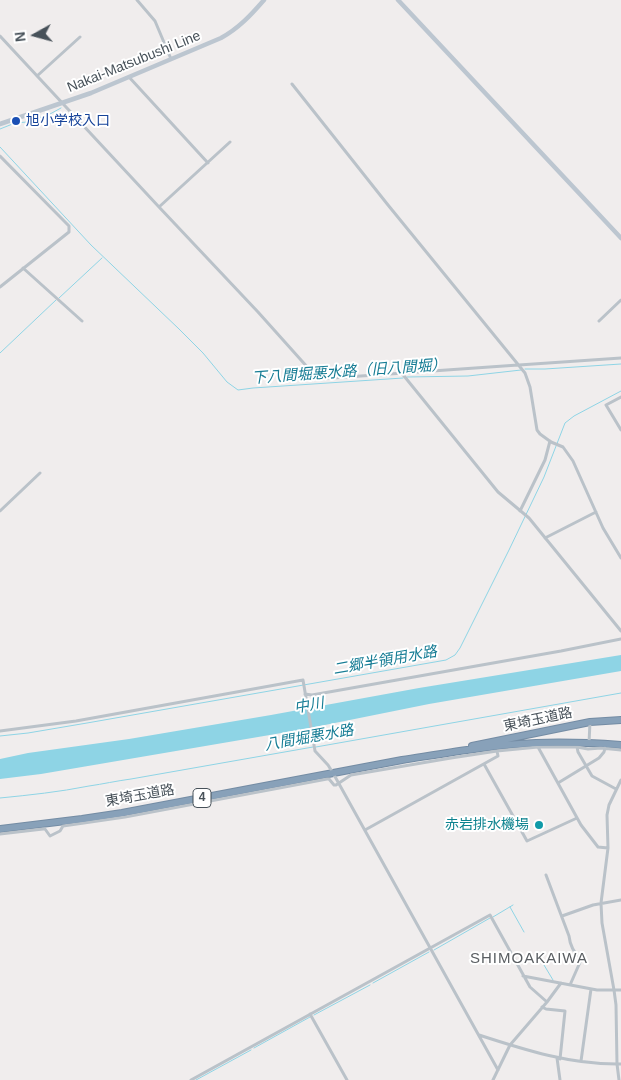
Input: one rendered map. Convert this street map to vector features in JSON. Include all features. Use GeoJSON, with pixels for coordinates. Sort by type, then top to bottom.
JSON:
{"type":"FeatureCollection","features":[{"type":"Feature","properties":{"kind":"highway","name":"東埼玉道路"},"geometry":{"type":"LineString","coordinates":[[0,829],[122,813],[590,722],[621,720]]}},
{"type":"Feature","properties":{"kind":"highway","name":"東埼玉道路"},"geometry":{"type":"LineString","coordinates":[[402,760],[506,745],[537,743],[588,746],[621,745]]}},
{"type":"Feature","properties":{"kind":"street"},"geometry":{"type":"LineString","coordinates":[[137,0],[155,21],[171,59]]}},
{"type":"Feature","properties":{"kind":"street","name":"Nakai-Matsubushi Line"},"geometry":{"type":"LineString","coordinates":[[0,124],[91,93],[229,33],[244,21],[264,0]]}},
{"type":"Feature","properties":{"kind":"street"},"geometry":{"type":"LineString","coordinates":[[398,0],[621,238]]}},
{"type":"Feature","properties":{"kind":"street"},"geometry":{"type":"LineString","coordinates":[[0,36],[258,312],[318,379],[621,358]]}},
{"type":"Feature","properties":{"kind":"street"},"geometry":{"type":"LineString","coordinates":[[37,76],[80,37]]}},
{"type":"Feature","properties":{"kind":"street"},"geometry":{"type":"LineString","coordinates":[[129,77],[208,163]]}},
{"type":"Feature","properties":{"kind":"street"},"geometry":{"type":"LineString","coordinates":[[292,84],[394,213],[525,373],[530,387],[537,430],[551,442],[563,448],[576,466],[603,528],[621,558]]}},
{"type":"Feature","properties":{"kind":"street"},"geometry":{"type":"LineString","coordinates":[[159,208],[230,142]]}},
{"type":"Feature","properties":{"kind":"street"},"geometry":{"type":"LineString","coordinates":[[0,156],[69,226],[69,232],[0,287]]}},
{"type":"Feature","properties":{"kind":"street"},"geometry":{"type":"LineString","coordinates":[[23,268],[82,320]]}},
{"type":"Feature","properties":{"kind":"street"},"geometry":{"type":"LineString","coordinates":[[599,321],[621,300]]}},
{"type":"Feature","properties":{"kind":"street"},"geometry":{"type":"LineString","coordinates":[[401,372],[498,492],[529,518],[621,630]]}},
{"type":"Feature","properties":{"kind":"street"},"geometry":{"type":"LineString","coordinates":[[621,397],[606,404],[621,430]]}},
{"type":"Feature","properties":{"kind":"street"},"geometry":{"type":"LineString","coordinates":[[520,511],[545,460],[551,442]]}},
{"type":"Feature","properties":{"kind":"street"},"geometry":{"type":"LineString","coordinates":[[0,511],[40,472]]}},
{"type":"Feature","properties":{"kind":"street"},"geometry":{"type":"LineString","coordinates":[[545,538],[596,512]]}},
{"type":"Feature","properties":{"kind":"street"},"geometry":{"type":"LineString","coordinates":[[305,694],[312,695],[552,653],[621,638]]}},
{"type":"Feature","properties":{"kind":"street"},"geometry":{"type":"LineString","coordinates":[[0,731],[68,722],[303,680],[315,751],[339,783],[498,1070]]}},
{"type":"Feature","properties":{"kind":"street"},"geometry":{"type":"LineString","coordinates":[[588,746],[590,722]]}},
{"type":"Feature","properties":{"kind":"street"},"geometry":{"type":"LineString","coordinates":[[0,834],[45,829],[50,836],[60,831],[63,826],[125,817],[327,779],[334,785],[351,775],[497,751],[538,747],[588,746],[621,750]]}},
{"type":"Feature","properties":{"kind":"street"},"geometry":{"type":"LineString","coordinates":[[538,747],[581,825],[598,847],[608,848]]}},
{"type":"Feature","properties":{"kind":"street"},"geometry":{"type":"LineString","coordinates":[[577,747],[592,776],[616,789]]}},
{"type":"Feature","properties":{"kind":"street"},"geometry":{"type":"LineString","coordinates":[[558,783],[599,758],[605,748]]}},
{"type":"Feature","properties":{"kind":"street"},"geometry":{"type":"LineString","coordinates":[[365,830],[498,756],[497,751]]}},
{"type":"Feature","properties":{"kind":"street"},"geometry":{"type":"LineString","coordinates":[[484,764],[527,841],[577,818]]}},
{"type":"Feature","properties":{"kind":"street"},"geometry":{"type":"LineString","coordinates":[[619,1080],[614,990],[602,923],[601,903],[608,848],[608,805],[621,780]]}},
{"type":"Feature","properties":{"kind":"street"},"geometry":{"type":"LineString","coordinates":[[546,875],[569,936],[569,943],[574,953],[582,960],[570,985]]}},
{"type":"Feature","properties":{"kind":"street"},"geometry":{"type":"LineString","coordinates":[[562,916],[601,903],[621,900]]}},
{"type":"Feature","properties":{"kind":"street"},"geometry":{"type":"LineString","coordinates":[[191,1080],[490,915],[530,988],[547,1002]]}},
{"type":"Feature","properties":{"kind":"street"},"geometry":{"type":"LineString","coordinates":[[523,976],[590,989],[621,990]]}},
{"type":"Feature","properties":{"kind":"street"},"geometry":{"type":"LineString","coordinates":[[493,1080],[510,1045],[561,983]]}},
{"type":"Feature","properties":{"kind":"street"},"geometry":{"type":"LineString","coordinates":[[581,1061],[590,989]]}},
{"type":"Feature","properties":{"kind":"street"},"geometry":{"type":"LineString","coordinates":[[542,1007],[565,1011],[558,1058],[560,1080]]}},
{"type":"Feature","properties":{"kind":"street"},"geometry":{"type":"LineString","coordinates":[[310,1014],[347,1080]]}},
{"type":"Feature","properties":{"kind":"street"},"geometry":{"type":"LineString","coordinates":[[478,1035],[558,1058],[619,1064]]}},
{"type":"Feature","properties":{"kind":"water"},"geometry":{"type":"Polygon","coordinates":[[[621,655],[621,671],[429,704],[305,729],[41,774],[0,779],[0,759],[28,753],[129,739],[621,655]]]}},
{"type":"Feature","properties":{"kind":"waterway"},"geometry":{"type":"LineString","coordinates":[[0,129],[15,123],[27,122],[61,108]]}},
{"type":"Feature","properties":{"kind":"waterway","name":"下八間堀悪水路（旧八間堀）"},"geometry":{"type":"LineString","coordinates":[[0,147],[91,245],[203,353],[227,382],[238,390],[403,378]]}},
{"type":"Feature","properties":{"kind":"waterway"},"geometry":{"type":"LineString","coordinates":[[59,298],[102,258]]}},
{"type":"Feature","properties":{"kind":"waterway"},"geometry":{"type":"LineString","coordinates":[[0,353],[56,300]]}},
{"type":"Feature","properties":{"kind":"waterway","name":"下八間堀悪水路（旧八間堀）"},"geometry":{"type":"LineString","coordinates":[[525,369],[621,364]]}},
{"type":"Feature","properties":{"kind":"waterway","name":"下八間堀悪水路（旧八間堀）"},"geometry":{"type":"LineString","coordinates":[[407,377],[468,376],[521,370]]}},
{"type":"Feature","properties":{"kind":"waterway","name":"二郷半領用水路"},"geometry":{"type":"LineString","coordinates":[[0,736],[87,723],[446,660],[455,655],[460,648],[544,477],[565,423],[574,416],[621,391]]}},
{"type":"Feature","properties":{"kind":"waterway","name":"八間堀悪水路"},"geometry":{"type":"LineString","coordinates":[[316,747],[621,693]]}},
{"type":"Feature","properties":{"kind":"waterway","name":"八間堀悪水路"},"geometry":{"type":"LineString","coordinates":[[0,798],[67,790],[313,747]]}},
{"type":"Feature","properties":{"kind":"waterway"},"geometry":{"type":"LineString","coordinates":[[493,917],[513,905]]}},
{"type":"Feature","properties":{"kind":"waterway"},"geometry":{"type":"LineString","coordinates":[[510,907],[524,932]]}},
{"type":"Feature","properties":{"kind":"waterway"},"geometry":{"type":"LineString","coordinates":[[434,950],[490,918]]}},
{"type":"Feature","properties":{"kind":"waterway"},"geometry":{"type":"LineString","coordinates":[[373,983],[429,952]]}},
{"type":"Feature","properties":{"kind":"waterway"},"geometry":{"type":"LineString","coordinates":[[538,955],[553,980]]}},
{"type":"Feature","properties":{"kind":"waterway"},"geometry":{"type":"LineString","coordinates":[[314,1015],[370,985]]}},
{"type":"Feature","properties":{"kind":"waterway"},"geometry":{"type":"LineString","coordinates":[[254,1048],[310,1017]]}},
{"type":"Feature","properties":{"kind":"waterway"},"geometry":{"type":"LineString","coordinates":[[196,1080],[251,1050]]}},
{"type":"Feature","properties":{"kind":"place","name":"旭小学校入口"},"geometry":{"type":"Point","coordinates":[16,121]}},
{"type":"Feature","properties":{"kind":"place","name":"赤岩排水機場"},"geometry":{"type":"Point","coordinates":[539,825]}},
{"type":"Feature","properties":{"kind":"district","name":"SHIMOAKAIWA"},"geometry":{"type":"Point","coordinates":[529,959]}},
{"type":"Feature","properties":{"kind":"water label","name":"中川"},"geometry":{"type":"Point","coordinates":[309,706]}}]}
